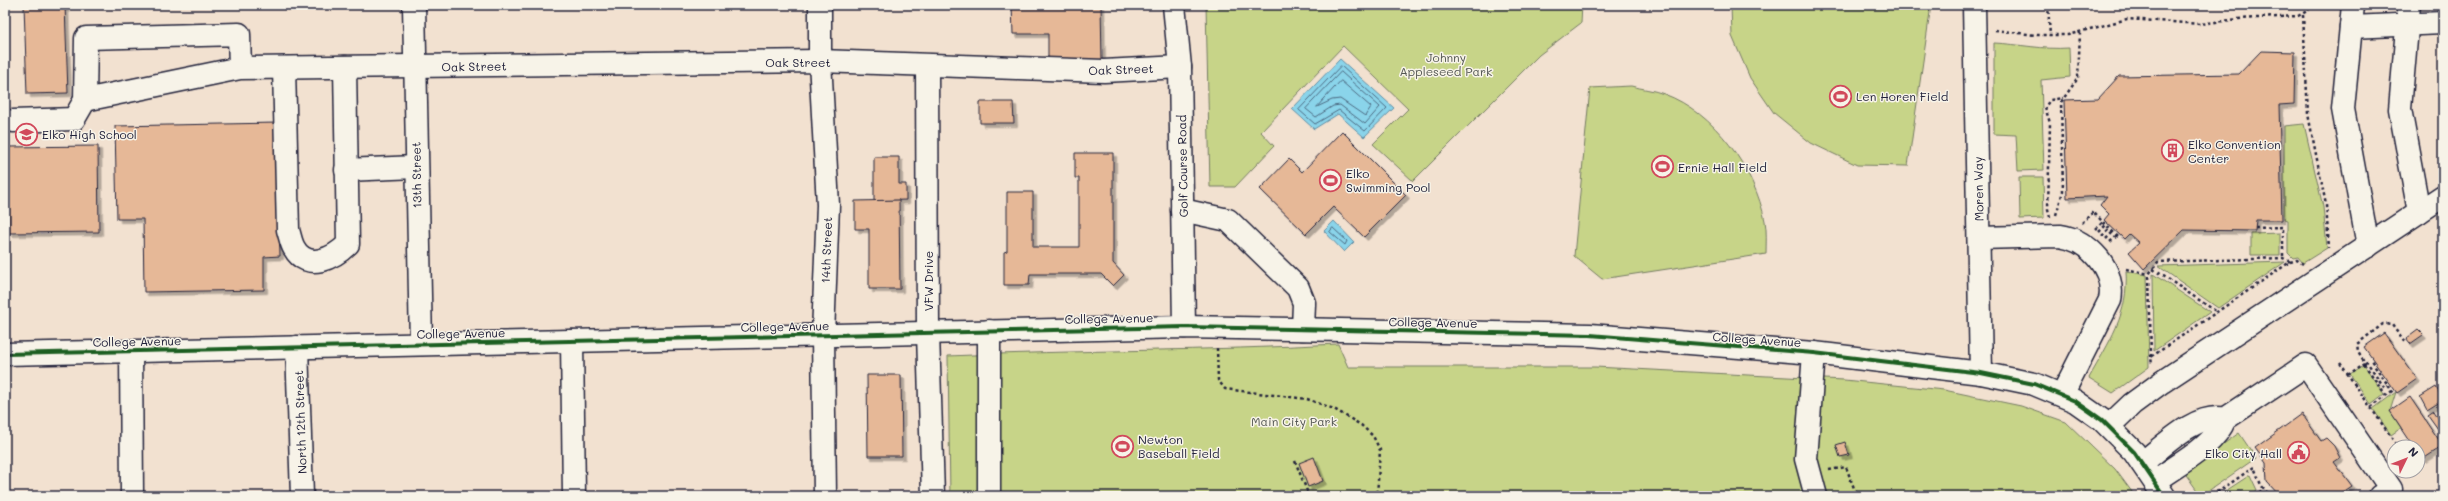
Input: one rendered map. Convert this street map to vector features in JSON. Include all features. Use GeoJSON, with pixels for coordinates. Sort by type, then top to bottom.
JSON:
{"type":"FeatureCollection","features":[{"type":"Feature","properties":{"kind":"street","name":"13th Street"},"geometry":{"type":"LineString","coordinates":[[414,5],[416,167],[421,344]]}},
{"type":"Feature","properties":{"kind":"street","name":"14th Street"},"geometry":{"type":"LineString","coordinates":[[820,5],[820,61],[828,205],[823,335],[825,496]]}},
{"type":"Feature","properties":{"kind":"street","name":"Golf Course Road"},"geometry":{"type":"LineString","coordinates":[[1174,5],[1180,67],[1184,327]]}},
{"type":"Feature","properties":{"kind":"street","name":"Moren Way"},"geometry":{"type":"LineString","coordinates":[[1974,5],[1981,373]]}},
{"type":"Feature","properties":{"kind":"street"},"geometry":{"type":"LineString","coordinates":[[2354,5],[2344,90],[2344,114],[2368,246]]}},
{"type":"Feature","properties":{"kind":"street"},"geometry":{"type":"LineString","coordinates":[[2351,27],[2408,15],[2443,22]]}},
{"type":"Feature","properties":{"kind":"street"},"geometry":{"type":"LineString","coordinates":[[2408,15],[2400,109],[2419,212]]}},
{"type":"Feature","properties":{"kind":"street"},"geometry":{"type":"LineString","coordinates":[[13,121],[74,119],[85,100],[86,38],[239,34],[240,68]]}},
{"type":"Feature","properties":{"kind":"street","name":"Oak Street"},"geometry":{"type":"LineString","coordinates":[[85,100],[240,68],[820,61],[927,66],[1104,71],[1180,67]]}},
{"type":"Feature","properties":{"kind":"street","name":"VFW Drive"},"geometry":{"type":"LineString","coordinates":[[927,66],[928,333],[933,496]]}},
{"type":"Feature","properties":{"kind":"street"},"geometry":{"type":"LineString","coordinates":[[284,68],[288,230],[295,249],[306,260],[322,261],[337,254],[348,244],[345,67]]}},
{"type":"Feature","properties":{"kind":"street"},"geometry":{"type":"LineString","coordinates":[[346,170],[416,167]]}},
{"type":"Feature","properties":{"kind":"street"},"geometry":{"type":"LineString","coordinates":[[2109,426],[2132,404],[2162,382],[2443,196]]}},
{"type":"Feature","properties":{"kind":"street"},"geometry":{"type":"LineString","coordinates":[[1182,210],[1228,220],[1298,288],[1304,303],[1303,329]]}},
{"type":"Feature","properties":{"kind":"street"},"geometry":{"type":"LineString","coordinates":[[1978,238],[2060,236],[2073,238],[2090,251],[2109,274],[2111,282],[2110,300],[2062,395]]}},
{"type":"Feature","properties":{"kind":"street","name":"College Avenue"},"geometry":{"type":"LineString","coordinates":[[5,354],[1184,327],[1590,335],[1814,353],[1981,373],[2034,384],[2062,395],[2090,410],[2109,426],[2142,463],[2159,489]]}},
{"type":"Feature","properties":{"kind":"street"},"geometry":{"type":"LineString","coordinates":[[989,331],[989,496]]}},
{"type":"Feature","properties":{"kind":"street"},"geometry":{"type":"LineString","coordinates":[[572,341],[574,496]]}},
{"type":"Feature","properties":{"kind":"street","name":"North 12th Street"},"geometry":{"type":"LineString","coordinates":[[297,347],[302,496]]}},
{"type":"Feature","properties":{"kind":"street"},"geometry":{"type":"LineString","coordinates":[[131,351],[132,496]]}},
{"type":"Feature","properties":{"kind":"street"},"geometry":{"type":"LineString","coordinates":[[1814,353],[1806,459],[1808,473],[1816,496]]}},
{"type":"Feature","properties":{"kind":"street"},"geometry":{"type":"LineString","coordinates":[[2159,489],[2212,440],[2221,430],[2225,419],[2306,365],[2390,489],[2380,496]]}},
{"type":"Feature","properties":{"kind":"street"},"geometry":{"type":"LineString","coordinates":[[2142,463],[2199,420],[2212,417],[2225,419]]}},
{"type":"Feature","properties":{"kind":"path"},"geometry":{"type":"LineString","coordinates":[[2048,5],[2050,36]]}},
{"type":"Feature","properties":{"kind":"path"},"geometry":{"type":"LineString","coordinates":[[1988,29],[2050,36],[2080,33],[2127,19],[2201,24],[2238,19],[2303,14],[2309,10]]}},
{"type":"Feature","properties":{"kind":"path"},"geometry":{"type":"LineString","coordinates":[[2303,14],[2308,114],[2326,205],[2329,249],[2323,253]]}},
{"type":"Feature","properties":{"kind":"path"},"geometry":{"type":"LineString","coordinates":[[2055,217],[2063,191],[2061,110],[2063,98],[2078,78],[2080,33]]}},
{"type":"Feature","properties":{"kind":"path"},"geometry":{"type":"LineString","coordinates":[[2053,223],[2048,209],[2050,123],[2045,107],[2050,100],[2063,98]]}},
{"type":"Feature","properties":{"kind":"path"},"geometry":{"type":"LineString","coordinates":[[2079,226],[2093,212],[2117,236],[2108,245]]}},
{"type":"Feature","properties":{"kind":"path"},"geometry":{"type":"LineString","coordinates":[[2094,232],[2102,222]]}},
{"type":"Feature","properties":{"kind":"path"},"geometry":{"type":"LineString","coordinates":[[2097,234],[2106,225]]}},
{"type":"Feature","properties":{"kind":"path"},"geometry":{"type":"LineString","coordinates":[[2255,228],[2283,227],[2283,258]]}},
{"type":"Feature","properties":{"kind":"path"},"geometry":{"type":"LineString","coordinates":[[2101,237],[2109,229]]}},
{"type":"Feature","properties":{"kind":"path"},"geometry":{"type":"LineString","coordinates":[[2104,241],[2113,232]]}},
{"type":"Feature","properties":{"kind":"path"},"geometry":{"type":"LineString","coordinates":[[2152,369],[2149,274],[2158,262],[2283,258],[2290,262]]}},
{"type":"Feature","properties":{"kind":"path"},"geometry":{"type":"LineString","coordinates":[[2151,357],[2290,262],[2297,260],[2303,265],[2309,261]]}},
{"type":"Feature","properties":{"kind":"path"},"geometry":{"type":"LineString","coordinates":[[2121,268],[2149,274]]}},
{"type":"Feature","properties":{"kind":"path"},"geometry":{"type":"LineString","coordinates":[[2152,269],[2217,312]]}},
{"type":"Feature","properties":{"kind":"path"},"geometry":{"type":"LineString","coordinates":[[2386,395],[2364,363],[2358,351],[2357,344],[2383,324],[2392,325],[2406,343]]}},
{"type":"Feature","properties":{"kind":"path"},"geometry":{"type":"LineString","coordinates":[[1216,327],[1218,380],[1225,389],[1311,400],[1334,409],[1368,431],[1377,442],[1380,450],[1377,496]]}},
{"type":"Feature","properties":{"kind":"path"},"geometry":{"type":"LineString","coordinates":[[2370,407],[2392,391],[2370,360],[2372,359]]}},
{"type":"Feature","properties":{"kind":"path"},"geometry":{"type":"LineString","coordinates":[[2364,363],[2367,362],[2384,387],[2388,385]]}},
{"type":"Feature","properties":{"kind":"path"},"geometry":{"type":"LineString","coordinates":[[2340,363],[2392,439]]}},
{"type":"Feature","properties":{"kind":"path"},"geometry":{"type":"LineString","coordinates":[[2348,374],[2364,363]]}},
{"type":"Feature","properties":{"kind":"path"},"geometry":{"type":"LineString","coordinates":[[1295,462],[1309,496]]}},
{"type":"Feature","properties":{"kind":"path"},"geometry":{"type":"LineString","coordinates":[[1808,473],[1846,467],[1857,496]]}},
{"type":"Feature","properties":{"kind":"path"},"geometry":{"type":"LineString","coordinates":[[2212,496],[2254,467],[2264,489],[2270,496]]}},
{"type":"Feature","properties":{"kind":"path"},"geometry":{"type":"LineString","coordinates":[[2254,496],[2264,489]]}},
{"type":"Feature","properties":{"kind":"green space","name":"Johnny Appleseed Park"},"geometry":{"type":"Polygon","coordinates":[[[1206,5],[1582,5],[1581,23],[1539,55],[1413,181],[1373,144],[1408,109],[1343,46],[1261,132],[1274,146],[1235,187],[1210,187],[1206,5]]]}},
{"type":"Feature","properties":{"kind":"green space","name":"Len Horen Field"},"geometry":{"type":"Polygon","coordinates":[[[1731,5],[1931,5],[1908,166],[1857,165],[1811,143],[1774,113],[1750,78],[1732,36],[1731,5]]]}},
{"type":"Feature","properties":{"kind":"green space"},"geometry":{"type":"Polygon","coordinates":[[[1994,43],[2050,48],[2069,48],[2070,77],[2041,80],[2044,170],[2018,171],[2016,135],[1994,134],[1994,43]]]}},
{"type":"Feature","properties":{"kind":"green space","name":"Ernie Hall Field"},"geometry":{"type":"Polygon","coordinates":[[[1631,86],[1664,94],[1682,102],[1715,128],[1730,145],[1742,163],[1760,201],[1766,225],[1766,254],[1602,279],[1574,256],[1590,88],[1631,86]]]}},
{"type":"Feature","properties":{"kind":"green space"},"geometry":{"type":"Polygon","coordinates":[[[2304,124],[2323,207],[2327,248],[2303,263],[2298,257],[2293,258],[2288,253],[2288,220],[2284,219],[2284,126],[2304,124]]]}},
{"type":"Feature","properties":{"kind":"green space"},"geometry":{"type":"Polygon","coordinates":[[[2019,177],[2043,177],[2044,218],[2020,219],[2019,177]]]}},
{"type":"Feature","properties":{"kind":"green space"},"geometry":{"type":"Polygon","coordinates":[[[2280,233],[2280,255],[2251,255],[2251,234],[2280,233]]]}},
{"type":"Feature","properties":{"kind":"green space"},"geometry":{"type":"Polygon","coordinates":[[[2285,262],[2218,308],[2158,266],[2285,262]]]}},
{"type":"Feature","properties":{"kind":"green space"},"geometry":{"type":"Polygon","coordinates":[[[2126,271],[2147,275],[2149,367],[2113,393],[2089,378],[2110,340],[2121,314],[2126,286],[2126,271]]]}},
{"type":"Feature","properties":{"kind":"green space"},"geometry":{"type":"Polygon","coordinates":[[[2153,274],[2210,312],[2154,351],[2153,274]]]}},
{"type":"Feature","properties":{"kind":"green space","name":"Main City Park"},"geometry":{"type":"Polygon","coordinates":[[[1338,344],[1348,367],[1595,367],[1844,380],[1944,390],[2021,406],[2066,422],[2115,469],[2135,496],[950,496],[948,356],[1338,344]]]}},
{"type":"Feature","properties":{"kind":"green space"},"geometry":{"type":"Polygon","coordinates":[[[2364,365],[2384,394],[2371,404],[2350,374],[2364,365]]]}},
{"type":"Feature","properties":{"kind":"green space"},"geometry":{"type":"Polygon","coordinates":[[[2396,392],[2390,411],[2401,428],[2391,435],[2373,409],[2396,392]]]}},
{"type":"Feature","properties":{"kind":"green space"},"geometry":{"type":"Polygon","coordinates":[[[2239,433],[2256,458],[2201,496],[2184,472],[2239,433]]]}},
{"type":"Feature","properties":{"kind":"green space"},"geometry":{"type":"Polygon","coordinates":[[[2250,475],[2257,490],[2250,496],[2240,491],[2230,496],[2218,496],[2250,475]]]}},
{"type":"Feature","properties":{"kind":"water"},"geometry":{"type":"Polygon","coordinates":[[[1340,59],[1394,108],[1364,137],[1338,114],[1314,129],[1292,109],[1340,59]]]}},
{"type":"Feature","properties":{"kind":"water"},"geometry":{"type":"Polygon","coordinates":[[[1334,221],[1354,242],[1344,252],[1324,231],[1334,221]]]}},
{"type":"Feature","properties":{"kind":"building"},"geometry":{"type":"Polygon","coordinates":[[[24,5],[65,5],[68,93],[27,94],[24,5]]]}},
{"type":"Feature","properties":{"kind":"building"},"geometry":{"type":"Polygon","coordinates":[[[1012,5],[1101,5],[1102,61],[1048,62],[1048,34],[1013,34],[1012,5]]]}},
{"type":"Feature","properties":{"kind":"building","name":"Elko Convention Center"},"geometry":{"type":"Polygon","coordinates":[[[2261,51],[2295,52],[2294,104],[2279,105],[2282,220],[2256,220],[2255,231],[2184,230],[2144,269],[2129,252],[2139,243],[2129,234],[2124,239],[2104,220],[2109,214],[2100,205],[2107,196],[2067,198],[2064,100],[2098,99],[2119,76],[2239,74],[2261,51]]]}},
{"type":"Feature","properties":{"kind":"building"},"geometry":{"type":"Polygon","coordinates":[[[980,102],[1013,102],[1014,123],[980,123],[980,102]]]}},
{"type":"Feature","properties":{"kind":"building"},"geometry":{"type":"Polygon","coordinates":[[[277,123],[280,256],[264,257],[264,290],[144,292],[143,219],[117,219],[115,126],[277,123]]]}},
{"type":"Feature","properties":{"kind":"building","name":"Elko Swimming Pool"},"geometry":{"type":"Polygon","coordinates":[[[1342,131],[1406,195],[1364,237],[1333,207],[1306,234],[1260,189],[1289,159],[1302,172],[1342,131]]]}},
{"type":"Feature","properties":{"kind":"building"},"geometry":{"type":"Polygon","coordinates":[[[98,146],[99,232],[9,233],[7,147],[98,146]]]}},
{"type":"Feature","properties":{"kind":"building"},"geometry":{"type":"Polygon","coordinates":[[[1075,153],[1113,153],[1113,263],[1124,275],[1113,286],[1101,274],[1030,274],[1029,285],[1004,285],[1004,252],[1007,251],[1007,192],[1033,192],[1033,247],[1079,247],[1079,178],[1075,178],[1075,153]]]}},
{"type":"Feature","properties":{"kind":"building"},"geometry":{"type":"Polygon","coordinates":[[[874,157],[899,157],[899,184],[906,184],[906,200],[874,201],[874,157]]]}},
{"type":"Feature","properties":{"kind":"building"},"geometry":{"type":"Polygon","coordinates":[[[899,200],[900,289],[869,289],[869,229],[855,229],[855,201],[899,200]]]}},
{"type":"Feature","properties":{"kind":"building"},"geometry":{"type":"Polygon","coordinates":[[[2418,330],[2423,335],[2410,344],[2406,339],[2418,330]]]}},
{"type":"Feature","properties":{"kind":"building"},"geometry":{"type":"Polygon","coordinates":[[[2384,333],[2417,379],[2397,393],[2364,347],[2384,333]]]}},
{"type":"Feature","properties":{"kind":"building"},"geometry":{"type":"Polygon","coordinates":[[[867,375],[901,375],[902,456],[868,456],[867,375]]]}},
{"type":"Feature","properties":{"kind":"building"},"geometry":{"type":"Polygon","coordinates":[[[2436,387],[2443,400],[2427,410],[2420,397],[2436,387]]]}},
{"type":"Feature","properties":{"kind":"building"},"geometry":{"type":"Polygon","coordinates":[[[2410,397],[2443,446],[2426,457],[2426,439],[2409,439],[2390,411],[2410,397]]]}},
{"type":"Feature","properties":{"kind":"building"},"geometry":{"type":"Polygon","coordinates":[[[2434,411],[2443,425],[2438,429],[2428,415],[2434,411]]]}},
{"type":"Feature","properties":{"kind":"building","name":"Elko City Hall"},"geometry":{"type":"Polygon","coordinates":[[[2302,414],[2321,441],[2326,438],[2334,446],[2340,458],[2334,462],[2352,486],[2337,496],[2280,496],[2267,482],[2266,463],[2255,448],[2302,414]]]}},
{"type":"Feature","properties":{"kind":"building"},"geometry":{"type":"Polygon","coordinates":[[[1845,442],[1849,455],[1840,457],[1836,445],[1845,442]]]}},
{"type":"Feature","properties":{"kind":"building"},"geometry":{"type":"Polygon","coordinates":[[[1314,457],[1323,481],[1308,487],[1299,463],[1314,457]]]}},
{"type":"Feature","properties":{"kind":"cycle path"},"geometry":{"type":"LineString","coordinates":[[5,354],[1184,327],[1590,335],[1814,353],[1981,373],[2034,384],[2075,401],[2102,420],[2134,452],[2164,496]]}},
{"type":"Feature","properties":{"kind":"place","name":"Len Horen Field"},"geometry":{"type":"Point","coordinates":[1840,96]}},
{"type":"Feature","properties":{"kind":"place","name":"Elko High School"},"geometry":{"type":"Point","coordinates":[27,134]}},
{"type":"Feature","properties":{"kind":"place","name":"Elko Convention Center"},"geometry":{"type":"Point","coordinates":[2173,151]}},
{"type":"Feature","properties":{"kind":"place","name":"Ernie Hall Field"},"geometry":{"type":"Point","coordinates":[1663,167]}},
{"type":"Feature","properties":{"kind":"place","name":"Elko Swimming Pool"},"geometry":{"type":"Point","coordinates":[1330,180]}},
{"type":"Feature","properties":{"kind":"place","name":"Newton Baseball Field"},"geometry":{"type":"Point","coordinates":[1122,446]}},
{"type":"Feature","properties":{"kind":"place","name":"Elko City Hall"},"geometry":{"type":"Point","coordinates":[2298,453]}}]}
